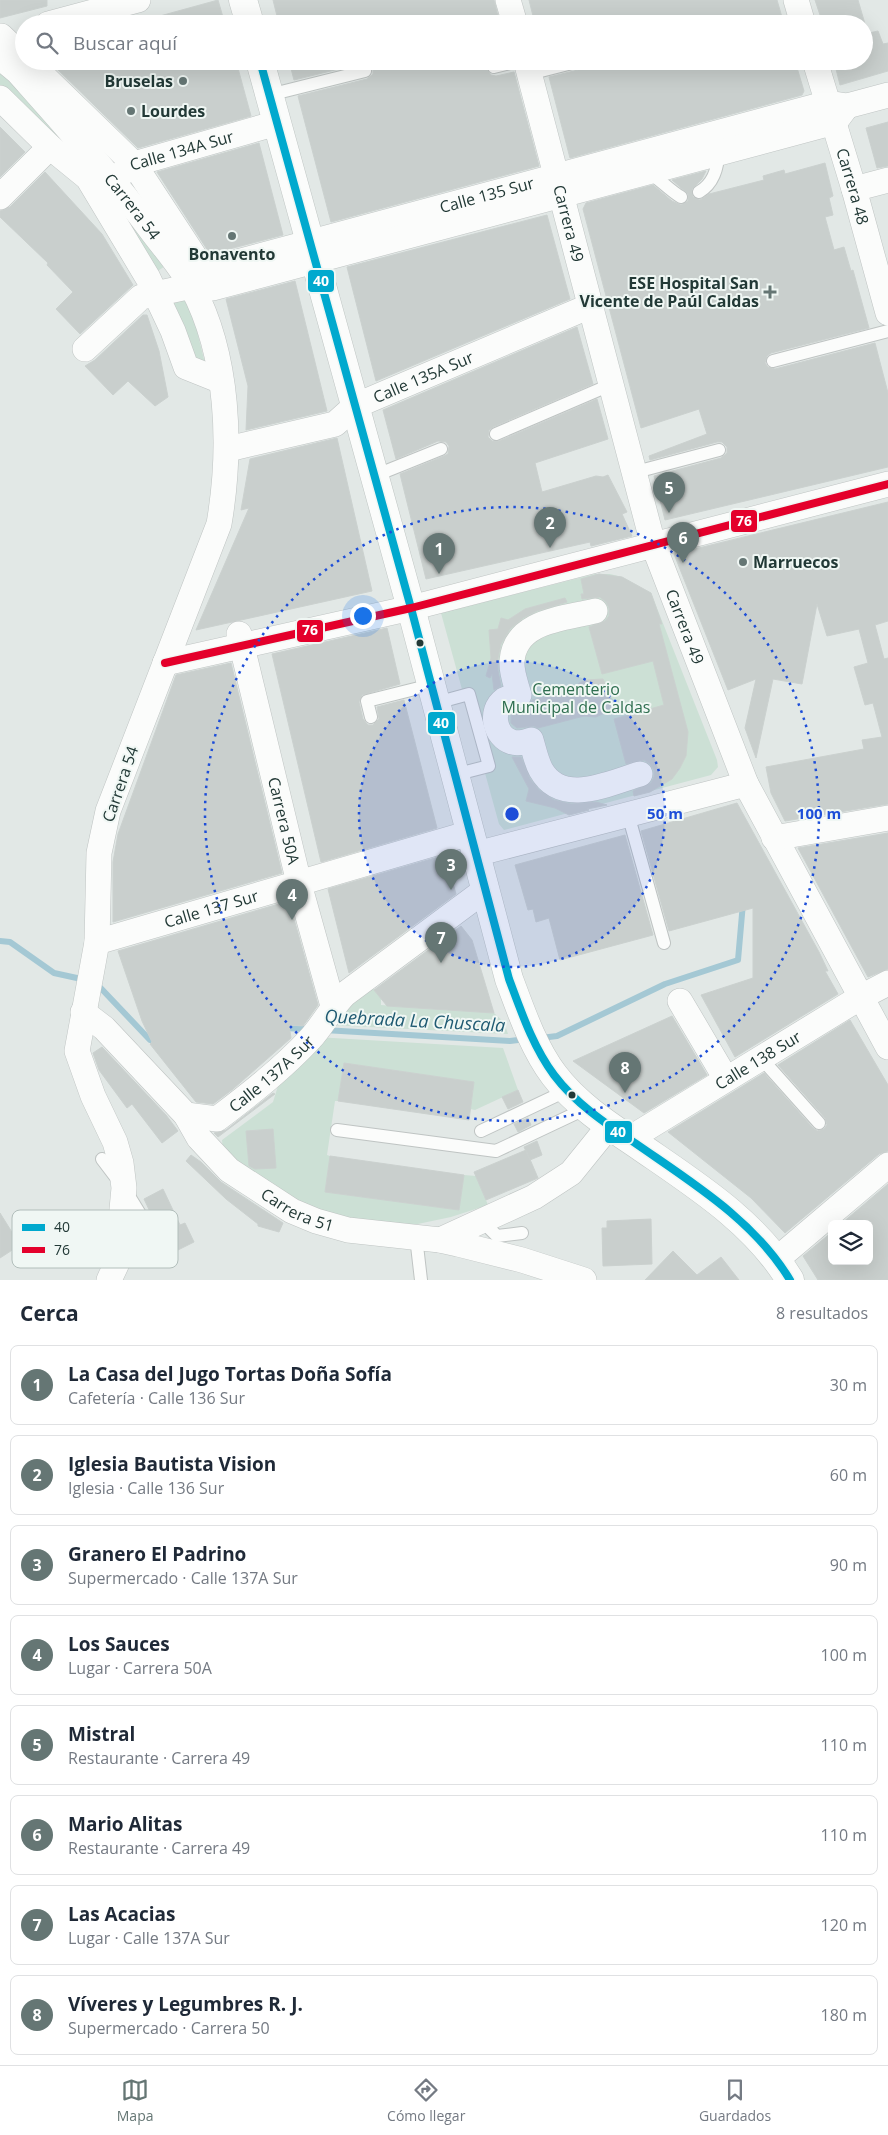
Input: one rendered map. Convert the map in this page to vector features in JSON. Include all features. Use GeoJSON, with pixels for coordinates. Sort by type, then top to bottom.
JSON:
{"type":"FeatureCollection","features":[{"type":"Feature","properties":{"kind":"main road"},"geometry":{"type":"LineString","coordinates":[[243,0],[247,15]]}},
{"type":"Feature","properties":{"kind":"main road"},"geometry":{"type":"LineString","coordinates":[[263,70],[411,608],[509,979],[523,1015],[554,1076],[568,1090],[587,1108],[619,1133],[730,1212],[756,1235],[783,1270]]}},
{"type":"Feature","properties":{"kind":"street"},"geometry":{"type":"LineString","coordinates":[[58,14],[138,0]]}},
{"type":"Feature","properties":{"kind":"street"},"geometry":{"type":"LineString","coordinates":[[508,0],[512,15]]}},
{"type":"Feature","properties":{"kind":"street"},"geometry":{"type":"LineString","coordinates":[[796,0],[800,15]]}},
{"type":"Feature","properties":{"kind":"street","name":"Carrera 54"},"geometry":{"type":"LineString","coordinates":[[6,40],[15,49]]}},
{"type":"Feature","properties":{"kind":"street","name":"Carrera 54"},"geometry":{"type":"LineString","coordinates":[[6,40],[15,64]]}},
{"type":"Feature","properties":{"kind":"street","name":"Carrera 54"},"geometry":{"type":"LineString","coordinates":[[17,70],[106,188],[198,278]]}},
{"type":"Feature","properties":{"kind":"street","name":"Carrera 54"},"geometry":{"type":"LineString","coordinates":[[36,70],[134,164],[198,278],[221,381],[228,449],[225,488],[219,524],[108,811],[99,853],[94,953],[77,1052],[93,1096],[115,1142],[121,1163],[124,1188],[122,1210]]}},
{"type":"Feature","properties":{"kind":"street","name":"Carrera 49"},"geometry":{"type":"LineString","coordinates":[[525,70],[559,185],[632,473],[652,544],[746,784],[888,1047]]}},
{"type":"Feature","properties":{"kind":"street","name":"Carrera 48"},"geometry":{"type":"LineString","coordinates":[[819,70],[837,110],[854,189],[888,315]]}},
{"type":"Feature","properties":{"kind":"street","name":"Calle 135 Sur"},"geometry":{"type":"LineString","coordinates":[[85,349],[141,297],[156,294],[198,278],[213,288],[312,251],[888,95]]}},
{"type":"Feature","properties":{"kind":"street","name":"Carrera 54"},"geometry":{"type":"LineString","coordinates":[[0,98],[50,146],[88,178],[106,188],[173,330],[186,367],[221,381]]}},
{"type":"Feature","properties":{"kind":"street","name":"Calle 135 Sur"},"geometry":{"type":"LineString","coordinates":[[559,185],[648,172],[718,153],[837,110]]}},
{"type":"Feature","properties":{"kind":"street","name":"Calle 134A Sur"},"geometry":{"type":"LineString","coordinates":[[106,188],[134,164],[277,123]]}},
{"type":"Feature","properties":{"kind":"street"},"geometry":{"type":"LineString","coordinates":[[0,197],[50,146]]}},
{"type":"Feature","properties":{"kind":"street"},"geometry":{"type":"LineString","coordinates":[[854,189],[888,180]]}},
{"type":"Feature","properties":{"kind":"street","name":"Calle 135A Sur"},"geometry":{"type":"LineString","coordinates":[[228,449],[335,424],[355,406],[590,306]]}},
{"type":"Feature","properties":{"kind":"street"},"geometry":{"type":"LineString","coordinates":[[168,656],[248,638],[411,608],[888,484]]}},
{"type":"Feature","properties":{"kind":"street"},"geometry":{"type":"LineString","coordinates":[[594,612],[535,626],[518,640],[512,660],[519,695],[505,700],[500,705],[488,728],[512,742],[518,743],[531,740],[541,771],[550,781],[567,790],[580,791],[640,774]]}},
{"type":"Feature","properties":{"kind":"street","name":"Carrera 50A"},"geometry":{"type":"LineString","coordinates":[[248,638],[306,880],[327,1015]]}},
{"type":"Feature","properties":{"kind":"street","name":"Calle 137 Sur"},"geometry":{"type":"LineString","coordinates":[[94,953],[306,880],[473,844],[628,814],[746,784]]}},
{"type":"Feature","properties":{"kind":"street"},"geometry":{"type":"LineString","coordinates":[[774,838],[888,818]]}},
{"type":"Feature","properties":{"kind":"street","name":"Calle 137A Sur"},"geometry":{"type":"LineString","coordinates":[[186,1115],[217,1119],[280,1070],[327,1015],[485,890]]}},
{"type":"Feature","properties":{"kind":"street","name":"Calle 138 Sur"},"geometry":{"type":"LineString","coordinates":[[428,1239],[482,1221],[534,1197],[571,1173],[619,1133],[726,1079],[861,997],[888,983]]}},
{"type":"Feature","properties":{"kind":"street"},"geometry":{"type":"LineString","coordinates":[[680,1001],[726,1079]]}},
{"type":"Feature","properties":{"kind":"street","name":"Carrera 51"},"geometry":{"type":"LineString","coordinates":[[85,1002],[104,1028],[186,1115],[198,1138],[229,1170],[292,1211],[316,1221],[348,1230],[428,1239],[522,1260],[584,1280]]}},
{"type":"Feature","properties":{"kind":"street"},"geometry":{"type":"LineString","coordinates":[[783,1270],[888,1165]]}},
{"type":"Feature","properties":{"kind":"street","name":"Carrera 54"},"geometry":{"type":"LineString","coordinates":[[109,1280],[115,1268]]}},
{"type":"Feature","properties":{"kind":"lane"},"geometry":{"type":"LineString","coordinates":[[270,95],[365,71]]}},
{"type":"Feature","properties":{"kind":"lane"},"geometry":{"type":"LineString","coordinates":[[699,192],[708,187],[718,165],[718,153]]}},
{"type":"Feature","properties":{"kind":"lane"},"geometry":{"type":"LineString","coordinates":[[648,172],[662,180],[673,192],[681,196]]}},
{"type":"Feature","properties":{"kind":"lane"},"geometry":{"type":"LineString","coordinates":[[773,361],[888,315]]}},
{"type":"Feature","properties":{"kind":"lane"},"geometry":{"type":"LineString","coordinates":[[496,434],[610,386]]}},
{"type":"Feature","properties":{"kind":"lane"},"geometry":{"type":"LineString","coordinates":[[374,476],[441,449]]}},
{"type":"Feature","properties":{"kind":"lane"},"geometry":{"type":"LineString","coordinates":[[632,473],[719,450]]}},
{"type":"Feature","properties":{"kind":"lane"},"geometry":{"type":"LineString","coordinates":[[371,717],[368,701],[433,694],[469,694],[488,728],[489,766],[454,775]]}},
{"type":"Feature","properties":{"kind":"lane"},"geometry":{"type":"LineString","coordinates":[[628,814],[664,943]]}},
{"type":"Feature","properties":{"kind":"lane"},"geometry":{"type":"LineString","coordinates":[[761,1058],[819,1123]]}},
{"type":"Feature","properties":{"kind":"lane"},"geometry":{"type":"LineString","coordinates":[[481,1131],[568,1090]]}},
{"type":"Feature","properties":{"kind":"lane"},"geometry":{"type":"LineString","coordinates":[[337,1130],[496,1151],[587,1108]]}},
{"type":"Feature","properties":{"kind":"lane"},"geometry":{"type":"LineString","coordinates":[[102,1159],[137,1210]]}},
{"type":"Feature","properties":{"kind":"lane"},"geometry":{"type":"LineString","coordinates":[[482,1221],[497,1236],[522,1233]]}},
{"type":"Feature","properties":{"kind":"lane"},"geometry":{"type":"LineString","coordinates":[[421,1280],[428,1239]]}},
{"type":"Feature","properties":{"kind":"green space"},"geometry":{"type":"Polygon","coordinates":[[[0,67],[79,149],[53,138],[0,85],[0,67]]]}},
{"type":"Feature","properties":{"kind":"green space"},"geometry":{"type":"Polygon","coordinates":[[[110,190],[165,266],[155,273],[110,190]]]}},
{"type":"Feature","properties":{"kind":"green space"},"geometry":{"type":"Polygon","coordinates":[[[186,298],[193,315],[205,363],[191,359],[169,303],[186,298]]]}},
{"type":"Feature","properties":{"kind":"green space","name":"Cementerio Municipal de Caldas"},"geometry":{"type":"Polygon","coordinates":[[[595,574],[610,574],[622,577],[651,593],[717,760],[718,767],[711,775],[504,830],[499,824],[441,613],[595,574]]]}},
{"type":"Feature","properties":{"kind":"green space"},"geometry":{"type":"Polygon","coordinates":[[[372,987],[381,998],[381,1005],[494,1013],[504,1022],[508,1034],[329,1025],[372,987]]]}},
{"type":"Feature","properties":{"kind":"green space"},"geometry":{"type":"Polygon","coordinates":[[[316,1037],[503,1048],[518,1090],[475,1110],[470,1109],[474,1082],[344,1063],[338,1101],[335,1101],[327,1155],[330,1156],[325,1192],[459,1210],[464,1175],[476,1176],[488,1205],[451,1217],[413,1225],[359,1223],[288,1202],[223,1149],[222,1140],[273,1102],[283,1070],[316,1037]]]}},
{"type":"Feature","properties":{"kind":"building"},"geometry":{"type":"Polygon","coordinates":[[[0,0],[47,0],[47,6],[0,18],[0,0]]]}},
{"type":"Feature","properties":{"kind":"building"},"geometry":{"type":"Polygon","coordinates":[[[218,0],[222,15],[164,15],[218,0]]]}},
{"type":"Feature","properties":{"kind":"building"},"geometry":{"type":"Polygon","coordinates":[[[273,0],[494,0],[498,15],[277,15],[273,0]]]}},
{"type":"Feature","properties":{"kind":"building"},"geometry":{"type":"Polygon","coordinates":[[[529,0],[777,0],[781,15],[533,15],[529,0]]]}},
{"type":"Feature","properties":{"kind":"building"},"geometry":{"type":"Polygon","coordinates":[[[815,0],[858,0],[862,15],[820,15],[815,0]]]}},
{"type":"Feature","properties":{"kind":"building"},"geometry":{"type":"Polygon","coordinates":[[[878,31],[883,44],[888,43],[888,71],[840,85],[836,70],[873,70],[873,32],[878,31]]]}},
{"type":"Feature","properties":{"kind":"building"},"geometry":{"type":"Polygon","coordinates":[[[58,70],[238,70],[251,116],[138,148],[58,70]]]}},
{"type":"Feature","properties":{"kind":"building"},"geometry":{"type":"Polygon","coordinates":[[[291,70],[335,70],[294,80],[291,70]]]}},
{"type":"Feature","properties":{"kind":"building"},"geometry":{"type":"Polygon","coordinates":[[[373,70],[487,70],[491,75],[496,76],[514,72],[539,166],[331,222],[298,96],[367,79],[373,74],[373,70]]]}},
{"type":"Feature","properties":{"kind":"building"},"geometry":{"type":"Polygon","coordinates":[[[578,70],[798,70],[804,91],[802,95],[570,158],[549,77],[578,70]]]}},
{"type":"Feature","properties":{"kind":"building"},"geometry":{"type":"Polygon","coordinates":[[[888,122],[888,166],[877,168],[866,128],[888,122]]]}},
{"type":"Feature","properties":{"kind":"building"},"geometry":{"type":"Polygon","coordinates":[[[0,127],[25,152],[0,177],[0,127]]]}},
{"type":"Feature","properties":{"kind":"building"},"geometry":{"type":"Polygon","coordinates":[[[259,143],[283,235],[210,254],[157,172],[259,143]]]}},
{"type":"Feature","properties":{"kind":"building"},"geometry":{"type":"Polygon","coordinates":[[[825,163],[833,196],[829,198],[833,215],[825,217],[834,250],[844,247],[851,271],[853,270],[869,328],[771,353],[767,356],[765,363],[768,367],[775,369],[875,343],[888,393],[888,467],[665,520],[654,476],[721,458],[727,453],[727,447],[722,442],[717,442],[650,460],[649,456],[707,434],[699,409],[641,428],[583,209],[586,203],[653,185],[672,201],[681,205],[688,201],[688,194],[672,180],[706,171],[702,179],[692,189],[693,197],[700,200],[709,194],[764,180],[763,176],[784,170],[785,174],[825,163]]]}},
{"type":"Feature","properties":{"kind":"building"},"geometry":{"type":"Polygon","coordinates":[[[45,172],[102,234],[133,285],[80,334],[56,309],[73,292],[47,265],[48,263],[0,217],[0,211],[10,207],[45,172]]]}},
{"type":"Feature","properties":{"kind":"building"},"geometry":{"type":"Polygon","coordinates":[[[547,215],[570,299],[376,381],[347,267],[547,215]]]}},
{"type":"Feature","properties":{"kind":"building"},"geometry":{"type":"Polygon","coordinates":[[[295,281],[327,411],[246,430],[248,386],[226,299],[295,281]]]}},
{"type":"Feature","properties":{"kind":"building"},"geometry":{"type":"Polygon","coordinates":[[[143,315],[147,315],[159,351],[168,397],[155,406],[128,381],[113,395],[85,366],[95,360],[143,315]]]}},
{"type":"Feature","properties":{"kind":"building"},"geometry":{"type":"Polygon","coordinates":[[[577,327],[593,384],[493,427],[489,430],[488,437],[492,441],[499,441],[597,399],[608,439],[535,463],[542,492],[596,476],[603,477],[608,475],[627,512],[622,514],[632,536],[591,546],[590,542],[426,579],[400,474],[448,454],[449,446],[446,442],[438,441],[396,459],[383,410],[577,327]]]}},
{"type":"Feature","properties":{"kind":"building"},"geometry":{"type":"Polygon","coordinates":[[[337,438],[372,591],[196,630],[249,508],[241,510],[250,459],[337,438]]]}},
{"type":"Feature","properties":{"kind":"building"},"geometry":{"type":"Polygon","coordinates":[[[888,502],[888,621],[875,625],[884,659],[888,658],[888,804],[785,821],[771,793],[766,767],[864,749],[862,740],[882,737],[873,703],[865,705],[854,667],[868,663],[859,629],[827,636],[817,604],[802,684],[773,679],[756,758],[745,728],[756,679],[728,690],[674,554],[888,502]]]}},
{"type":"Feature","properties":{"kind":"building"},"geometry":{"type":"Polygon","coordinates":[[[599,574],[622,577],[651,593],[662,624],[659,624],[688,732],[686,756],[672,779],[650,792],[634,796],[633,791],[651,783],[654,777],[654,770],[644,760],[626,764],[614,719],[664,705],[653,661],[602,674],[589,627],[605,621],[609,616],[609,608],[600,597],[582,599],[581,594],[584,594],[581,579],[599,574]]]}},
{"type":"Feature","properties":{"kind":"building"},"geometry":{"type":"Polygon","coordinates":[[[565,598],[567,602],[537,611],[523,618],[510,629],[501,644],[498,658],[501,686],[494,690],[492,674],[490,678],[486,676],[491,658],[489,630],[498,629],[501,618],[508,620],[525,609],[565,598]]]}},
{"type":"Feature","properties":{"kind":"building"},"geometry":{"type":"Polygon","coordinates":[[[387,628],[400,684],[362,695],[359,702],[363,719],[368,725],[373,725],[379,719],[377,707],[404,700],[437,828],[321,862],[272,654],[387,628]]]}},
{"type":"Feature","properties":{"kind":"building"},"geometry":{"type":"Polygon","coordinates":[[[231,663],[282,873],[113,922],[113,862],[118,834],[176,675],[231,663]]]}},
{"type":"Feature","properties":{"kind":"building"},"geometry":{"type":"Polygon","coordinates":[[[603,679],[610,694],[611,710],[596,717],[584,716],[538,728],[534,726],[517,728],[511,723],[511,713],[528,706],[532,700],[574,690],[579,683],[586,680],[603,679]]]}},
{"type":"Feature","properties":{"kind":"building"},"geometry":{"type":"Polygon","coordinates":[[[512,757],[521,757],[530,779],[539,790],[554,800],[571,804],[596,802],[607,805],[569,815],[555,808],[526,801],[529,789],[512,757]]]}},
{"type":"Feature","properties":{"kind":"building"},"geometry":{"type":"Polygon","coordinates":[[[737,803],[819,952],[828,971],[825,971],[838,994],[735,1057],[701,995],[753,978],[753,908],[669,931],[641,831],[737,803]]]}},
{"type":"Feature","properties":{"kind":"building"},"geometry":{"type":"Polygon","coordinates":[[[888,833],[888,969],[868,977],[798,848],[888,833]]]}},
{"type":"Feature","properties":{"kind":"building"},"geometry":{"type":"Polygon","coordinates":[[[625,835],[653,935],[560,960],[549,918],[536,922],[533,909],[528,910],[515,865],[625,835]]]}},
{"type":"Feature","properties":{"kind":"building"},"geometry":{"type":"Polygon","coordinates":[[[445,855],[456,894],[349,973],[328,889],[445,855]]]}},
{"type":"Feature","properties":{"kind":"building"},"geometry":{"type":"Polygon","coordinates":[[[289,901],[318,1005],[303,1026],[289,1025],[291,1038],[233,1089],[213,1104],[196,1102],[150,1044],[152,1042],[142,1021],[118,951],[289,901]]]}},
{"type":"Feature","properties":{"kind":"building"},"geometry":{"type":"Polygon","coordinates":[[[461,926],[472,940],[494,1013],[387,1006],[374,990],[461,926]]]}},
{"type":"Feature","properties":{"kind":"building"},"geometry":{"type":"Polygon","coordinates":[[[672,1016],[707,1075],[644,1113],[573,1061],[672,1016]]]}},
{"type":"Feature","properties":{"kind":"building"},"geometry":{"type":"Polygon","coordinates":[[[850,1020],[888,1085],[888,1151],[879,1154],[785,1233],[751,1198],[668,1132],[764,1073],[813,1128],[817,1131],[824,1129],[827,1125],[825,1118],[778,1065],[850,1020]]]}},
{"type":"Feature","properties":{"kind":"building"},"geometry":{"type":"Polygon","coordinates":[[[102,1047],[166,1115],[178,1131],[162,1143],[132,1104],[127,1108],[99,1070],[93,1053],[102,1047]]]}},
{"type":"Feature","properties":{"kind":"building"},"geometry":{"type":"Polygon","coordinates":[[[344,1063],[474,1082],[469,1120],[338,1101],[344,1063]]]}},
{"type":"Feature","properties":{"kind":"building"},"geometry":{"type":"Polygon","coordinates":[[[518,1090],[523,1102],[508,1109],[502,1097],[518,1090]]]}},
{"type":"Feature","properties":{"kind":"building"},"geometry":{"type":"Polygon","coordinates":[[[273,1093],[275,1094],[218,1137],[214,1133],[226,1130],[273,1093]]]}},
{"type":"Feature","properties":{"kind":"building"},"geometry":{"type":"Polygon","coordinates":[[[528,1118],[531,1125],[518,1132],[514,1124],[528,1118]]]}},
{"type":"Feature","properties":{"kind":"building"},"geometry":{"type":"Polygon","coordinates":[[[273,1129],[276,1168],[255,1169],[249,1166],[246,1131],[273,1129]]]}},
{"type":"Feature","properties":{"kind":"building"},"geometry":{"type":"Polygon","coordinates":[[[537,1141],[542,1155],[530,1160],[524,1147],[537,1141]]]}},
{"type":"Feature","properties":{"kind":"building"},"geometry":{"type":"Polygon","coordinates":[[[526,1150],[538,1178],[486,1200],[474,1172],[526,1150]]]}},
{"type":"Feature","properties":{"kind":"building"},"geometry":{"type":"Polygon","coordinates":[[[191,1155],[221,1182],[283,1223],[279,1232],[258,1226],[258,1224],[226,1199],[186,1161],[191,1155]]]}},
{"type":"Feature","properties":{"kind":"building"},"geometry":{"type":"Polygon","coordinates":[[[330,1156],[464,1175],[459,1210],[325,1192],[330,1156]]]}},
{"type":"Feature","properties":{"kind":"building"},"geometry":{"type":"Polygon","coordinates":[[[888,1184],[888,1280],[818,1280],[803,1256],[828,1235],[828,1265],[873,1265],[873,1220],[846,1220],[888,1184]]]}},
{"type":"Feature","properties":{"kind":"building"},"geometry":{"type":"Polygon","coordinates":[[[163,1189],[173,1210],[149,1210],[144,1199],[163,1189]]]}},
{"type":"Feature","properties":{"kind":"building"},"geometry":{"type":"Polygon","coordinates":[[[0,1213],[12,1232],[12,1250],[0,1258],[0,1213]]]}},
{"type":"Feature","properties":{"kind":"building"},"geometry":{"type":"Polygon","coordinates":[[[651,1219],[652,1264],[603,1266],[602,1228],[607,1228],[607,1221],[651,1219]]]}},
{"type":"Feature","properties":{"kind":"building"},"geometry":{"type":"Polygon","coordinates":[[[178,1221],[180,1225],[185,1223],[194,1242],[178,1250],[178,1221]]]}},
{"type":"Feature","properties":{"kind":"building"},"geometry":{"type":"Polygon","coordinates":[[[673,1251],[697,1275],[721,1257],[739,1280],[645,1280],[673,1251]]]}},
{"type":"Feature","properties":{"kind":"waterway","name":"Quebrada La Chuscala"},"geometry":{"type":"LineString","coordinates":[[541,1038],[557,1036],[665,984],[738,960],[743,903]]}},
{"type":"Feature","properties":{"kind":"waterway","name":"Quebrada La Chuscala"},"geometry":{"type":"LineString","coordinates":[[0,941],[10,942],[54,973],[86,980]]}},
{"type":"Feature","properties":{"kind":"waterway","name":"Quebrada La Chuscala"},"geometry":{"type":"LineString","coordinates":[[95,982],[150,1040],[158,1040]]}},
{"type":"Feature","properties":{"kind":"waterway","name":"Quebrada La Chuscala"},"geometry":{"type":"LineString","coordinates":[[281,1028],[309,1029]]}},
{"type":"Feature","properties":{"kind":"waterway","name":"Quebrada La Chuscala"},"geometry":{"type":"LineString","coordinates":[[324,1030],[510,1041],[526,1039]]}},
{"type":"Feature","properties":{"kind":"transit line","name":"40"},"geometry":{"type":"LineString","coordinates":[[262,70],[411,608],[509,979],[528,1028],[540,1053],[554,1075],[571,1095],[602,1121],[678,1172],[720,1204],[758,1239],[775,1258],[790,1280]]}},
{"type":"Feature","properties":{"kind":"transit line","name":"76"},"geometry":{"type":"LineString","coordinates":[[165,663],[411,608],[888,484]]}},
{"type":"Feature","properties":{"kind":"place","name":"Bruselas"},"geometry":{"type":"Point","coordinates":[183,81]}},
{"type":"Feature","properties":{"kind":"place","name":"Lourdes"},"geometry":{"type":"Point","coordinates":[131,111]}},
{"type":"Feature","properties":{"kind":"place","name":"Bonavento"},"geometry":{"type":"Point","coordinates":[232,236]}},
{"type":"Feature","properties":{"kind":"place","name":"ESE Hospital San Vicente de Paúl Caldas"},"geometry":{"type":"Point","coordinates":[770,292]}},
{"type":"Feature","properties":{"kind":"place","name":"Mistral"},"geometry":{"type":"Point","coordinates":[669,513]}},
{"type":"Feature","properties":{"kind":"place","name":"Iglesia Bautista Vision"},"geometry":{"type":"Point","coordinates":[550,548]}},
{"type":"Feature","properties":{"kind":"place","name":"Marruecos"},"geometry":{"type":"Point","coordinates":[743,562]}},
{"type":"Feature","properties":{"kind":"place","name":"Mario Alitas"},"geometry":{"type":"Point","coordinates":[683,563]}},
{"type":"Feature","properties":{"kind":"place","name":"La Casa del Jugo Tortas Doña Sofía"},"geometry":{"type":"Point","coordinates":[439,574]}},
{"type":"Feature","properties":{"kind":"place","name":"Granero El Padrino"},"geometry":{"type":"Point","coordinates":[451,890]}},
{"type":"Feature","properties":{"kind":"place","name":"Los Sauces"},"geometry":{"type":"Point","coordinates":[292,920]}},
{"type":"Feature","properties":{"kind":"place","name":"Las Acacias"},"geometry":{"type":"Point","coordinates":[441,963]}},
{"type":"Feature","properties":{"kind":"place","name":"Víveres y Legumbres R. J."},"geometry":{"type":"Point","coordinates":[625,1093]}}]}
